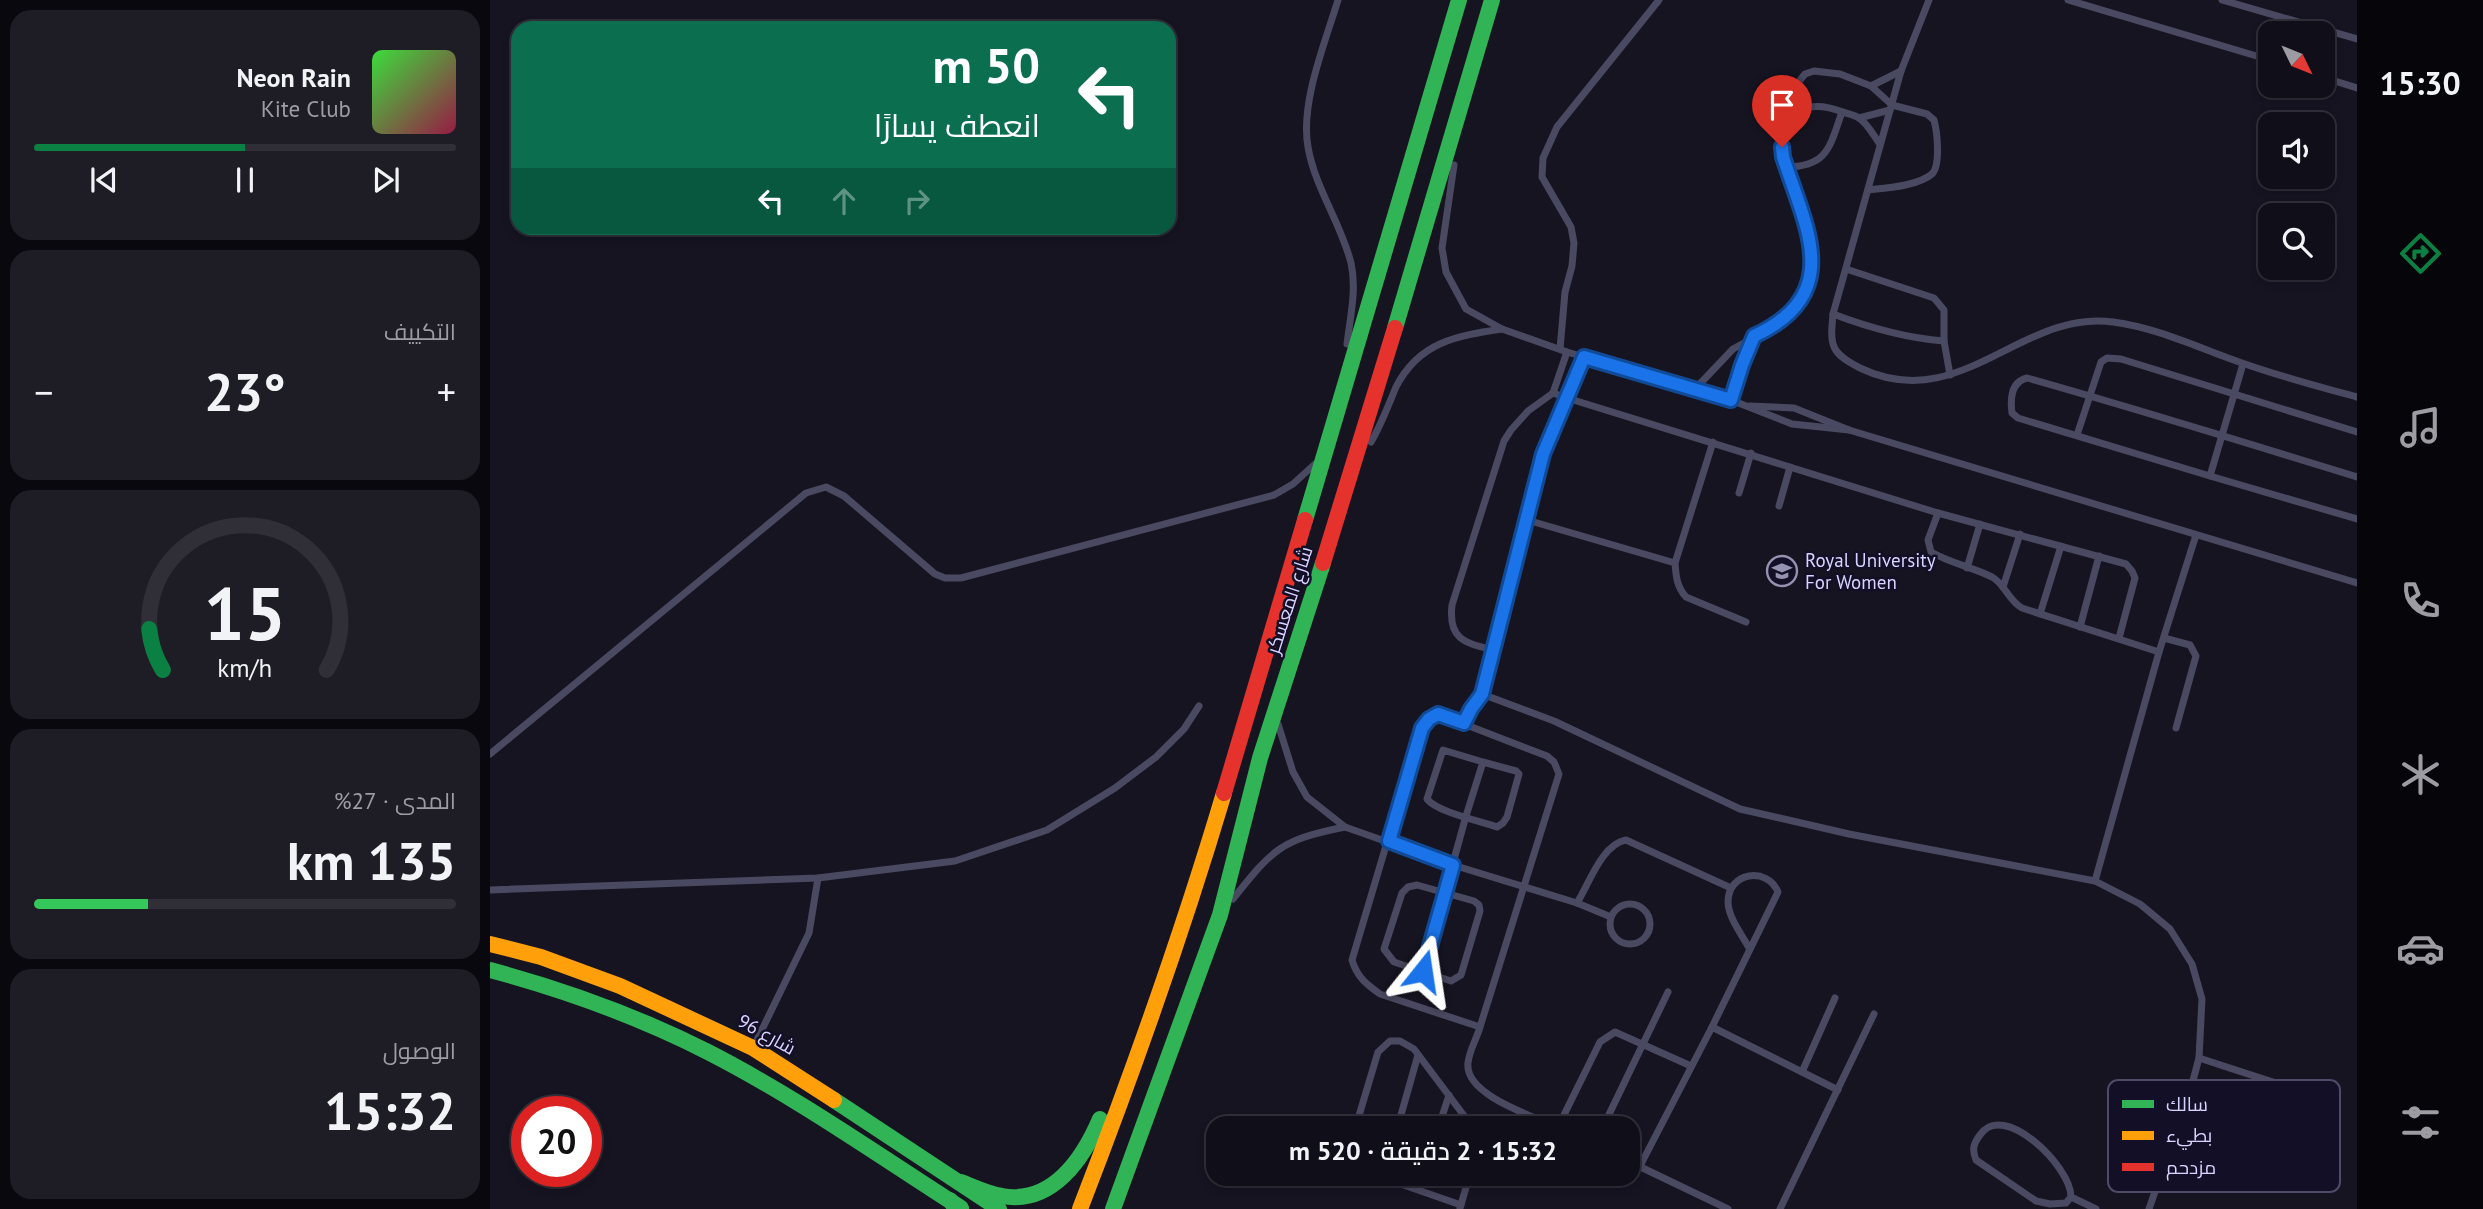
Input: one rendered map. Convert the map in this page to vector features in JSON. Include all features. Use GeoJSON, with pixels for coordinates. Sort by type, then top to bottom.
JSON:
{"type":"FeatureCollection","features":[{"type":"Feature","properties":{"kind":"main road","name":"شارع المعسكر"},"geometry":{"type":"LineString","coordinates":[[1080,1209],[1142,1047],[1202,868],[1459,0]]}},
{"type":"Feature","properties":{"kind":"main road","name":"شارع المعسكر"},"geometry":{"type":"LineString","coordinates":[[1113,1209],[1220,915],[1260,758],[1350,479],[1492,0]]}},
{"type":"Feature","properties":{"kind":"main road","name":"شارع 96"},"geometry":{"type":"LineString","coordinates":[[490,944],[541,957],[620,986],[753,1048],[961,1181],[999,1209]]}},
{"type":"Feature","properties":{"kind":"main road"},"geometry":{"type":"LineString","coordinates":[[490,970],[528,979],[603,1005],[709,1052],[801,1105],[957,1206]]}},
{"type":"Feature","properties":{"kind":"main road"},"geometry":{"type":"LineString","coordinates":[[961,1181],[1008,1197],[1031,1195],[1058,1182],[1083,1153],[1115,1085],[1142,1047]]}},
{"type":"Feature","properties":{"kind":"main road"},"geometry":{"type":"LineString","coordinates":[[1130,1209],[1131,1162]]}},
{"type":"Feature","properties":{"kind":"lane"},"geometry":{"type":"LineString","coordinates":[[1337,411],[1351,317],[1353,275],[1347,251],[1316,176],[1307,146],[1307,115],[1312,88],[1338,0]]}},
{"type":"Feature","properties":{"kind":"lane"},"geometry":{"type":"LineString","coordinates":[[1494,650],[1468,643],[1455,633],[1450,622],[1452,605],[1504,441],[1528,411],[1553,393],[1563,351],[1564,292],[1572,266],[1574,243],[1571,227],[1542,177],[1544,158],[1557,127],[1659,0]]}},
{"type":"Feature","properties":{"kind":"lane"},"geometry":{"type":"LineString","coordinates":[[1928,0],[1901,71],[1833,314],[1833,348],[1847,362],[1886,376],[1913,380],[1933,379],[1980,364],[2042,333],[2091,320],[2150,330],[2243,364],[2357,397]]}},
{"type":"Feature","properties":{"kind":"lane"},"geometry":{"type":"LineString","coordinates":[[2068,0],[2258,56]]}},
{"type":"Feature","properties":{"kind":"lane"},"geometry":{"type":"LineString","coordinates":[[2221,0],[2357,39]]}},
{"type":"Feature","properties":{"kind":"lane"},"geometry":{"type":"LineString","coordinates":[[1458,147],[1473,68]]}},
{"type":"Feature","properties":{"kind":"lane"},"geometry":{"type":"LineString","coordinates":[[1695,389],[1733,349],[1789,315],[1804,294],[1811,274],[1811,239],[1786,167],[1782,147],[1783,120],[1791,92],[1805,75],[1814,71],[1828,72],[1871,86],[1891,107]]}},
{"type":"Feature","properties":{"kind":"lane"},"geometry":{"type":"LineString","coordinates":[[1871,86],[1901,71]]}},
{"type":"Feature","properties":{"kind":"lane"},"geometry":{"type":"LineString","coordinates":[[2335,81],[2357,88]]}},
{"type":"Feature","properties":{"kind":"lane"},"geometry":{"type":"LineString","coordinates":[[1783,133],[1796,114],[1816,106],[1859,118],[1880,144]]}},
{"type":"Feature","properties":{"kind":"lane"},"geometry":{"type":"LineString","coordinates":[[1859,118],[1891,107],[1927,114],[1934,120],[1937,151],[1936,168],[1931,175],[1897,187],[1868,190]]}},
{"type":"Feature","properties":{"kind":"lane"},"geometry":{"type":"LineString","coordinates":[[1786,167],[1802,167],[1815,163],[1825,155],[1842,112]]}},
{"type":"Feature","properties":{"kind":"lane"},"geometry":{"type":"LineString","coordinates":[[1455,160],[1442,248],[1446,272],[1466,309],[1502,329],[1563,351],[1731,400],[1792,424],[1849,430]]}},
{"type":"Feature","properties":{"kind":"lane"},"geometry":{"type":"LineString","coordinates":[[1846,269],[1934,298],[1944,310],[1944,341],[1950,375]]}},
{"type":"Feature","properties":{"kind":"lane"},"geometry":{"type":"LineString","coordinates":[[1833,314],[1879,331],[1922,340],[1944,341]]}},
{"type":"Feature","properties":{"kind":"lane"},"geometry":{"type":"LineString","coordinates":[[1350,479],[1410,366],[1442,341],[1465,334],[1502,329]]}},
{"type":"Feature","properties":{"kind":"lane"},"geometry":{"type":"LineString","coordinates":[[1731,400],[1754,336]]}},
{"type":"Feature","properties":{"kind":"lane"},"geometry":{"type":"LineString","coordinates":[[1464,723],[1482,694],[1543,454],[1584,357]]}},
{"type":"Feature","properties":{"kind":"lane"},"geometry":{"type":"LineString","coordinates":[[2077,435],[2101,362],[2107,358],[2121,359],[2357,432]]}},
{"type":"Feature","properties":{"kind":"lane"},"geometry":{"type":"LineString","coordinates":[[2210,476],[2243,364]]}},
{"type":"Feature","properties":{"kind":"lane"},"geometry":{"type":"LineString","coordinates":[[2357,477],[2027,378],[2014,386],[2010,401],[2012,412],[2018,418],[2357,519]]}},
{"type":"Feature","properties":{"kind":"lane"},"geometry":{"type":"LineString","coordinates":[[1553,393],[1938,513],[2126,564],[2133,571],[2135,578],[2119,638]]}},
{"type":"Feature","properties":{"kind":"lane"},"geometry":{"type":"LineString","coordinates":[[1745,406],[1794,408],[1849,430],[2357,583]]}},
{"type":"Feature","properties":{"kind":"lane"},"geometry":{"type":"LineString","coordinates":[[1713,442],[1675,563],[1676,580],[1680,591],[1686,597],[1746,622]]}},
{"type":"Feature","properties":{"kind":"lane"},"geometry":{"type":"LineString","coordinates":[[1739,493],[1751,453]]}},
{"type":"Feature","properties":{"kind":"lane"},"geometry":{"type":"LineString","coordinates":[[490,754],[806,493],[826,487],[844,496],[935,574],[945,578],[961,578],[1274,495],[1293,484],[1325,455]]}},
{"type":"Feature","properties":{"kind":"lane"},"geometry":{"type":"LineString","coordinates":[[1779,506],[1790,467]]}},
{"type":"Feature","properties":{"kind":"lane"},"geometry":{"type":"LineString","coordinates":[[1938,513],[1928,540],[1931,552],[1992,577],[2003,587],[2011,601],[2040,614],[2160,652]]}},
{"type":"Feature","properties":{"kind":"lane"},"geometry":{"type":"LineString","coordinates":[[1527,520],[1675,563]]}},
{"type":"Feature","properties":{"kind":"lane"},"geometry":{"type":"LineString","coordinates":[[1967,568],[1980,524]]}},
{"type":"Feature","properties":{"kind":"lane"},"geometry":{"type":"LineString","coordinates":[[2003,587],[2020,534]]}},
{"type":"Feature","properties":{"kind":"lane"},"geometry":{"type":"LineString","coordinates":[[2095,881],[2196,535]]}},
{"type":"Feature","properties":{"kind":"lane"},"geometry":{"type":"LineString","coordinates":[[2040,614],[2061,546]]}},
{"type":"Feature","properties":{"kind":"lane"},"geometry":{"type":"LineString","coordinates":[[2080,627],[2099,556]]}},
{"type":"Feature","properties":{"kind":"lane"},"geometry":{"type":"LineString","coordinates":[[2164,638],[2190,645],[2196,656],[2176,728]]}},
{"type":"Feature","properties":{"kind":"lane"},"geometry":{"type":"LineString","coordinates":[[1482,694],[1554,721],[1746,811],[1849,834],[2095,881],[2140,904],[2170,929],[2192,964],[2202,999],[2199,1058],[2193,1080]]}},
{"type":"Feature","properties":{"kind":"lane"},"geometry":{"type":"LineString","coordinates":[[490,890],[818,878],[954,861],[1047,830],[1115,788],[1156,757],[1184,729],[1199,706]]}},
{"type":"Feature","properties":{"kind":"lane"},"geometry":{"type":"LineString","coordinates":[[1274,712],[1293,772],[1307,797],[1345,827],[1453,865],[1577,903],[1611,917]]}},
{"type":"Feature","properties":{"kind":"lane"},"geometry":{"type":"LineString","coordinates":[[1480,1027],[1380,994],[1356,974],[1352,960],[1422,728],[1429,719],[1438,714],[1547,756],[1554,762],[1559,774],[1480,1027],[1467,1065],[1473,1081],[1484,1094],[1533,1116]]}},
{"type":"Feature","properties":{"kind":"lane"},"geometry":{"type":"LineString","coordinates":[[1443,750],[1517,771],[1520,778],[1503,823],[1497,827],[1466,816],[1435,807],[1427,799],[1443,750]]}},
{"type":"Feature","properties":{"kind":"lane"},"geometry":{"type":"LineString","coordinates":[[1423,971],[1483,762]]}},
{"type":"Feature","properties":{"kind":"lane"},"geometry":{"type":"LineString","coordinates":[[1220,915],[1273,851],[1296,839],[1345,827]]}},
{"type":"Feature","properties":{"kind":"lane"},"geometry":{"type":"LineString","coordinates":[[1577,903],[1604,856],[1617,842],[1626,840],[1731,888]]}},
{"type":"Feature","properties":{"kind":"lane"},"geometry":{"type":"LineString","coordinates":[[1728,1209],[1640,1166],[1778,892],[1775,885],[1766,878],[1745,875],[1736,880],[1727,900],[1728,909],[1749,948]]}},
{"type":"Feature","properties":{"kind":"lane"},"geometry":{"type":"LineString","coordinates":[[753,1048],[809,933],[818,878]]}},
{"type":"Feature","properties":{"kind":"lane"},"geometry":{"type":"LineString","coordinates":[[1417,885],[1445,893],[1474,901],[1479,905],[1480,911],[1461,975],[1451,981],[1394,962],[1384,949],[1402,894],[1408,887],[1417,885]]}},
{"type":"Feature","properties":{"kind":"lane"},"geometry":{"type":"LineString","coordinates":[[1632,904],[1643,908],[1650,919],[1649,932],[1641,942],[1629,945],[1617,940],[1611,929],[1611,917],[1619,907],[1632,904]]}},
{"type":"Feature","properties":{"kind":"lane"},"geometry":{"type":"LineString","coordinates":[[1608,1116],[1668,992]]}},
{"type":"Feature","properties":{"kind":"lane"},"geometry":{"type":"LineString","coordinates":[[1802,1073],[1835,998]]}},
{"type":"Feature","properties":{"kind":"lane"},"geometry":{"type":"LineString","coordinates":[[1780,1209],[1874,1014]]}},
{"type":"Feature","properties":{"kind":"lane"},"geometry":{"type":"LineString","coordinates":[[1712,1027],[1838,1090]]}},
{"type":"Feature","properties":{"kind":"lane"},"geometry":{"type":"LineString","coordinates":[[1565,1116],[1600,1042],[1615,1032],[1691,1066]]}},
{"type":"Feature","properties":{"kind":"lane"},"geometry":{"type":"LineString","coordinates":[[1358,1116],[1378,1052],[1390,1041],[1400,1041],[1418,1055],[1464,1116]]}},
{"type":"Feature","properties":{"kind":"lane"},"geometry":{"type":"LineString","coordinates":[[1402,1116],[1418,1055]]}},
{"type":"Feature","properties":{"kind":"lane"},"geometry":{"type":"LineString","coordinates":[[2199,1058],[2266,1080]]}},
{"type":"Feature","properties":{"kind":"lane"},"geometry":{"type":"LineString","coordinates":[[1442,1116],[1449,1095]]}},
{"type":"Feature","properties":{"kind":"lane"},"geometry":{"type":"LineString","coordinates":[[2002,1124],[2039,1144],[2060,1168],[2071,1188],[2071,1197],[2066,1203],[2036,1201],[1976,1160],[1972,1152],[1984,1128],[2002,1124]]}},
{"type":"Feature","properties":{"kind":"lane"},"geometry":{"type":"LineString","coordinates":[[1410,1186],[1460,1207],[1466,1186]]}},
{"type":"Feature","properties":{"kind":"lane"},"geometry":{"type":"LineString","coordinates":[[2149,1209],[2155,1192]]}},
{"type":"Feature","properties":{"kind":"lane"},"geometry":{"type":"LineString","coordinates":[[2071,1197],[2096,1209]]}},
{"type":"Feature","properties":{"kind":"traffic: fast"},"geometry":{"type":"LineString","coordinates":[[1305,520],[1459,0]]}},
{"type":"Feature","properties":{"kind":"traffic: fast"},"geometry":{"type":"LineString","coordinates":[[1395,328],[1492,0]]}},
{"type":"Feature","properties":{"kind":"traffic: fast"},"geometry":{"type":"LineString","coordinates":[[1113,1209],[1220,915],[1260,758],[1323,563]]}},
{"type":"Feature","properties":{"kind":"traffic: fast"},"geometry":{"type":"LineString","coordinates":[[490,970],[601,1005],[708,1052],[805,1107],[961,1208]]}},
{"type":"Feature","properties":{"kind":"traffic: fast"},"geometry":{"type":"LineString","coordinates":[[834,1100],[999,1209]]}},
{"type":"Feature","properties":{"kind":"traffic: fast"},"geometry":{"type":"LineString","coordinates":[[961,1182],[1002,1196],[1020,1197],[1036,1193],[1050,1186],[1075,1163],[1100,1119]]}},
{"type":"Feature","properties":{"kind":"traffic: fast"},"geometry":{"type":"LineString","coordinates":[[950,1200],[956,1209]]}},
{"type":"Feature","properties":{"kind":"traffic: slow"},"geometry":{"type":"LineString","coordinates":[[1080,1209],[1156,1002],[1224,793]]}},
{"type":"Feature","properties":{"kind":"traffic: slow"},"geometry":{"type":"LineString","coordinates":[[490,944],[541,957],[620,986],[753,1048],[834,1100]]}},
{"type":"Feature","properties":{"kind":"traffic: jam"},"geometry":{"type":"LineString","coordinates":[[1323,563],[1395,328]]}},
{"type":"Feature","properties":{"kind":"traffic: jam"},"geometry":{"type":"LineString","coordinates":[[1224,793],[1305,520]]}},
{"type":"Feature","properties":{"kind":"place","name":"Royal University For Women"},"geometry":{"type":"Point","coordinates":[1782,571]}},
{"type":"Feature","properties":{"kind":"route"},"geometry":{"type":"LineString","coordinates":[[1423,971],[1453,865],[1389,841],[1422,728],[1429,719],[1438,714],[1464,723],[1482,694],[1543,454],[1584,357],[1731,400],[1754,336],[1789,315],[1804,294],[1811,274],[1811,239],[1782,147]]}}]}
